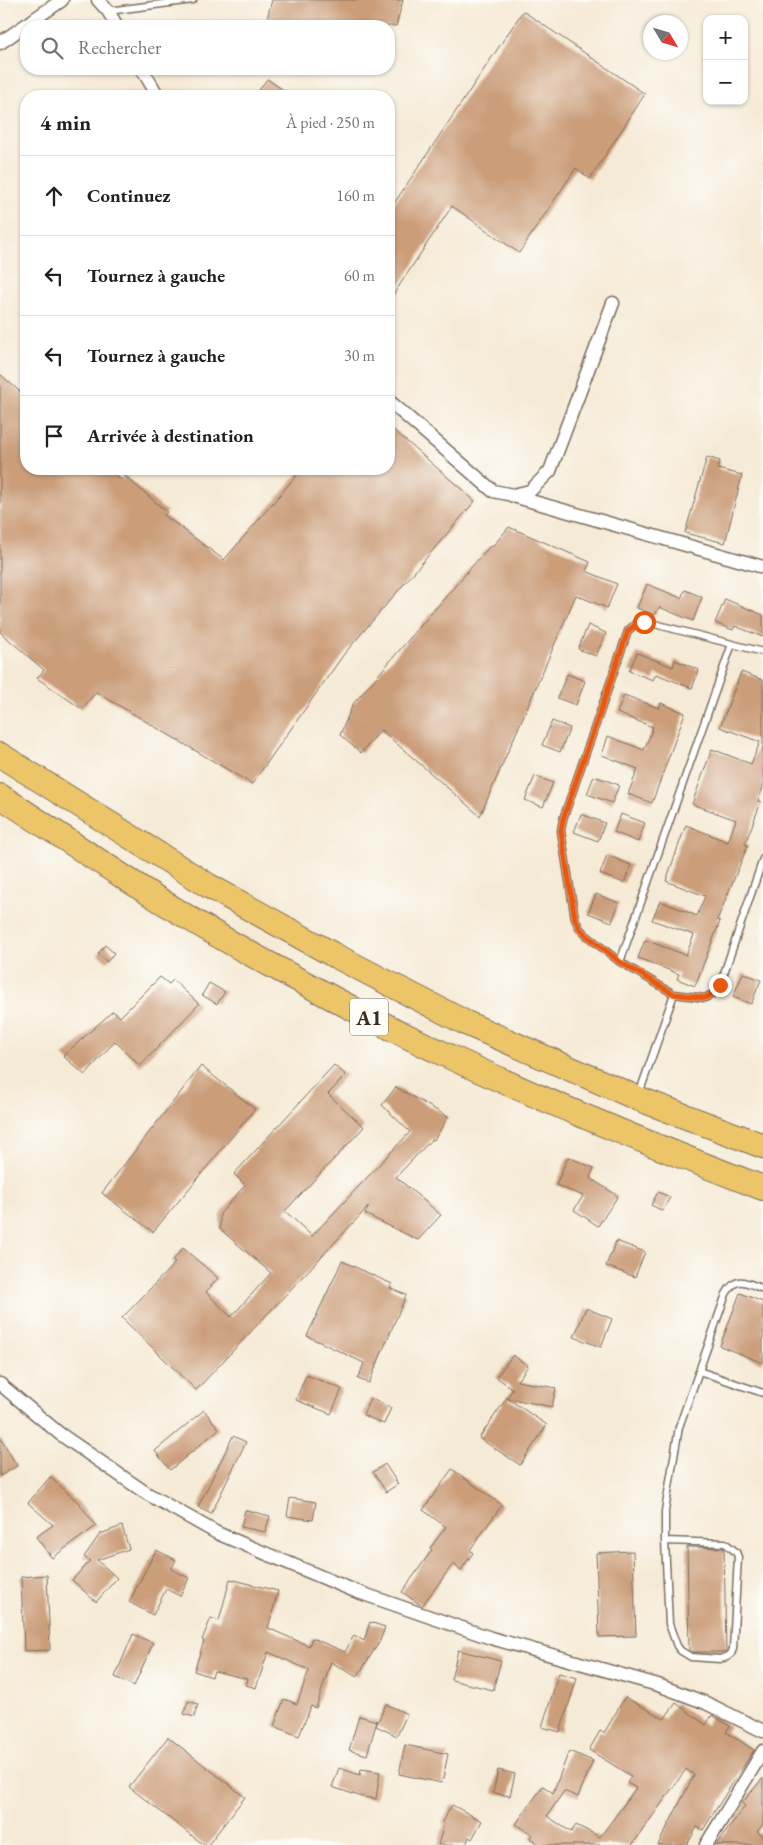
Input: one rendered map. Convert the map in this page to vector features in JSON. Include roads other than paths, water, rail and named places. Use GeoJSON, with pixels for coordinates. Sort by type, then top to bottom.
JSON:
{"type":"FeatureCollection","features":[{"type":"Feature","properties":{"kind":"highway","name":"A1"},"geometry":{"type":"LineString","coordinates":[[0,755],[209,886],[332,954],[466,1023],[637,1098],[763,1146]]}},
{"type":"Feature","properties":{"kind":"highway","name":"A1"},"geometry":{"type":"LineString","coordinates":[[0,796],[177,911],[270,965],[356,1010],[444,1054],[548,1101],[660,1148],[763,1188]]}},
{"type":"Feature","properties":{"kind":"street"},"geometry":{"type":"LineString","coordinates":[[33,20],[62,0]]}},
{"type":"Feature","properties":{"kind":"street"},"geometry":{"type":"LineString","coordinates":[[98,0],[113,20]]}},
{"type":"Feature","properties":{"kind":"street"},"geometry":{"type":"LineString","coordinates":[[0,43],[20,29]]}},
{"type":"Feature","properties":{"kind":"street"},"geometry":{"type":"LineString","coordinates":[[146,75],[154,90]]}},
{"type":"Feature","properties":{"kind":"street"},"geometry":{"type":"LineString","coordinates":[[493,491],[514,496],[530,491],[550,471],[613,302]]}},
{"type":"Feature","properties":{"kind":"street"},"geometry":{"type":"LineString","coordinates":[[395,406],[493,491],[763,567]]}},
{"type":"Feature","properties":{"kind":"street"},"geometry":{"type":"LineString","coordinates":[[0,1384],[60,1434],[146,1493],[217,1533],[356,1590],[491,1638],[666,1688],[706,1703],[763,1731]]}},
{"type":"Feature","properties":{"kind":"street"},"geometry":{"type":"LineString","coordinates":[[706,1845],[763,1751]]}},
{"type":"Feature","properties":{"kind":"lane"},"geometry":{"type":"LineString","coordinates":[[108,11],[193,0]]}},
{"type":"Feature","properties":{"kind":"lane"},"geometry":{"type":"LineString","coordinates":[[763,652],[644,622],[636,624],[628,631],[563,819],[561,831],[575,919],[580,929],[620,962],[674,994],[705,998],[714,993],[720,985],[763,859]]}},
{"type":"Feature","properties":{"kind":"lane"},"geometry":{"type":"LineString","coordinates":[[620,962],[732,644]]}},
{"type":"Feature","properties":{"kind":"lane"},"geometry":{"type":"LineString","coordinates":[[637,1098],[674,994]]}},
{"type":"Feature","properties":{"kind":"lane"},"geometry":{"type":"LineString","coordinates":[[665,1541],[725,1543],[736,1552],[738,1557],[733,1649],[727,1657],[720,1659],[691,1657],[677,1646],[669,1624],[665,1541],[666,1511],[679,1427],[726,1294],[730,1286],[737,1281],[744,1281],[763,1289]]}},
{"type":"Feature","properties":{"kind":"lane"},"geometry":{"type":"LineString","coordinates":[[699,1371],[763,1393]]}}]}
